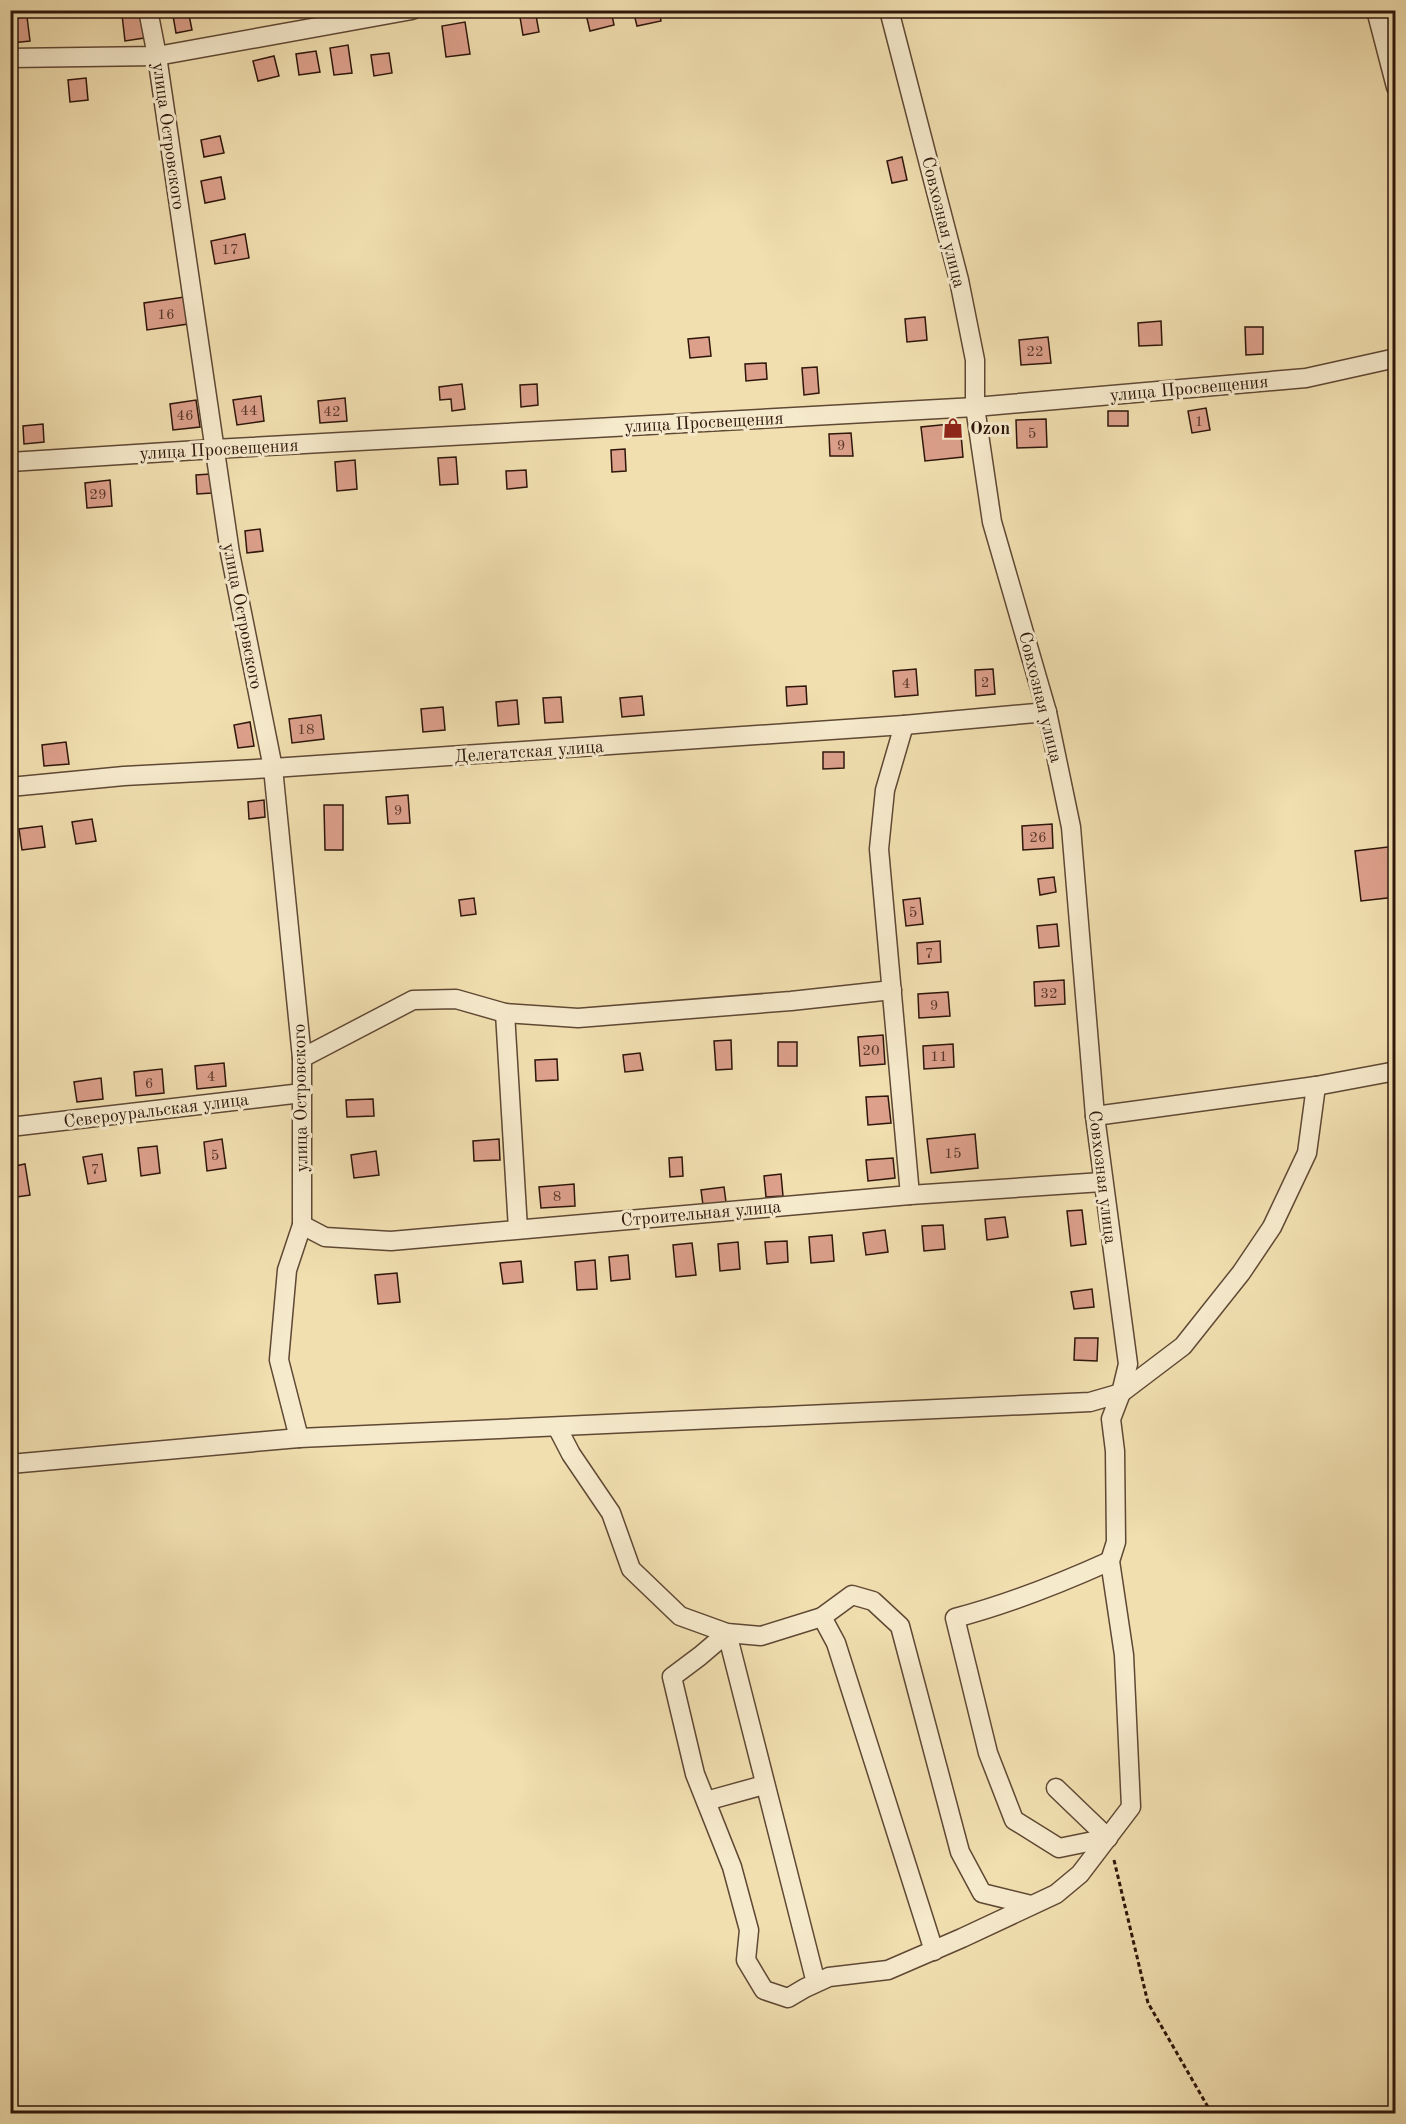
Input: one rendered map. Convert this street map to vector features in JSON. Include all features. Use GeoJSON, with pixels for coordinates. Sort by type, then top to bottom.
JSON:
{"type":"FeatureCollection","features":[{"type":"Feature","properties":{"kind":"street","name":"улица Островского"},"geometry":{"type":"LineString","coordinates":[[148,10],[157,56],[230,553],[273,768],[302,1058],[302,1226],[287,1270],[279,1360],[299,1438]]}},
{"type":"Feature","properties":{"kind":"street"},"geometry":{"type":"LineString","coordinates":[[10,58],[157,56],[412,10]]}},
{"type":"Feature","properties":{"kind":"street","name":"Совхозная улица"},"geometry":{"type":"LineString","coordinates":[[727,1633],[672,1677],[695,1774],[732,1867],[749,1930],[746,1960],[764,1990],[788,1998],[829,1977],[888,1970],[1056,1894],[1080,1875],[1131,1807],[1124,1655],[1110,1561],[1116,1542],[1115,1451],[1111,1419],[1121,1393],[1128,1364],[1102,1182],[1071,827],[1047,712],[992,522],[975,407],[975,360],[959,280],[889,10]]}},
{"type":"Feature","properties":{"kind":"street"},"geometry":{"type":"LineString","coordinates":[[1376,10],[1395,87]]}},
{"type":"Feature","properties":{"kind":"street","name":"улица Просвещения"},"geometry":{"type":"LineString","coordinates":[[10,462],[214,448],[975,407],[1306,378],[1395,357]]}},
{"type":"Feature","properties":{"kind":"street","name":"Делегатская улица"},"geometry":{"type":"LineString","coordinates":[[10,787],[124,776],[904,725],[1047,712]]}},
{"type":"Feature","properties":{"kind":"street"},"geometry":{"type":"LineString","coordinates":[[904,725],[885,790],[879,849],[910,1195]]}},
{"type":"Feature","properties":{"kind":"street"},"geometry":{"type":"LineString","coordinates":[[302,1058],[413,1000],[456,999],[505,1013],[578,1018],[791,1001],[892,990]]}},
{"type":"Feature","properties":{"kind":"street"},"geometry":{"type":"LineString","coordinates":[[505,1013],[518,1229]]}},
{"type":"Feature","properties":{"kind":"street"},"geometry":{"type":"LineString","coordinates":[[1095,1116],[1316,1086],[1395,1071]]}},
{"type":"Feature","properties":{"kind":"street"},"geometry":{"type":"LineString","coordinates":[[10,1464],[299,1438],[1090,1402],[1121,1393],[1183,1346],[1240,1273],[1272,1227],[1307,1153],[1316,1086]]}},
{"type":"Feature","properties":{"kind":"street","name":"Североуральская улица"},"geometry":{"type":"LineString","coordinates":[[10,1127],[302,1093]]}},
{"type":"Feature","properties":{"kind":"street","name":"Строительная улица"},"geometry":{"type":"LineString","coordinates":[[302,1226],[325,1237],[391,1241],[910,1195],[1102,1182]]}},
{"type":"Feature","properties":{"kind":"street"},"geometry":{"type":"LineString","coordinates":[[557,1427],[571,1454],[611,1513],[631,1569],[680,1616],[727,1633],[761,1636],[822,1617],[852,1595],[873,1601],[900,1626],[960,1852],[982,1893],[1031,1905]]}},
{"type":"Feature","properties":{"kind":"street"},"geometry":{"type":"LineString","coordinates":[[1108,1838],[1059,1848],[1014,1820],[988,1753],[955,1618],[1011,1602],[1062,1583],[1110,1561]]}},
{"type":"Feature","properties":{"kind":"street"},"geometry":{"type":"LineString","coordinates":[[822,1617],[837,1643],[934,1951]]}},
{"type":"Feature","properties":{"kind":"street"},"geometry":{"type":"LineString","coordinates":[[727,1633],[816,1983]]}},
{"type":"Feature","properties":{"kind":"street"},"geometry":{"type":"LineString","coordinates":[[706,1802],[764,1785]]}},
{"type":"Feature","properties":{"kind":"street"},"geometry":{"type":"LineString","coordinates":[[1056,1788],[1108,1838]]}},
{"type":"Feature","properties":{"kind":"path"},"geometry":{"type":"LineString","coordinates":[[1108,1838],[1148,2003],[1212,2114]]}},
{"type":"Feature","properties":{"kind":"building"},"geometry":{"type":"Polygon","coordinates":[[[172,10],[188,10],[192,30],[176,33],[172,10]]]}},
{"type":"Feature","properties":{"kind":"building"},"geometry":{"type":"Polygon","coordinates":[[[535,10],[539,32],[523,35],[519,11],[535,10]]]}},
{"type":"Feature","properties":{"kind":"building"},"geometry":{"type":"Polygon","coordinates":[[[585,10],[611,10],[614,25],[590,31],[585,10]]]}},
{"type":"Feature","properties":{"kind":"building"},"geometry":{"type":"Polygon","coordinates":[[[633,10],[659,10],[661,21],[637,26],[633,10]]]}},
{"type":"Feature","properties":{"kind":"building"},"geometry":{"type":"Polygon","coordinates":[[[141,13],[144,38],[125,41],[122,15],[141,13]]]}},
{"type":"Feature","properties":{"kind":"building"},"geometry":{"type":"Polygon","coordinates":[[[27,17],[30,41],[11,43],[10,19],[27,17]]]}},
{"type":"Feature","properties":{"kind":"building"},"geometry":{"type":"Polygon","coordinates":[[[465,22],[470,54],[446,57],[442,26],[465,22]]]}},
{"type":"Feature","properties":{"kind":"building"},"geometry":{"type":"Polygon","coordinates":[[[348,45],[352,73],[334,75],[330,48],[348,45]]]}},
{"type":"Feature","properties":{"kind":"building"},"geometry":{"type":"Polygon","coordinates":[[[316,51],[320,72],[299,75],[296,54],[316,51]]]}},
{"type":"Feature","properties":{"kind":"building"},"geometry":{"type":"Polygon","coordinates":[[[389,53],[392,73],[374,76],[371,55],[389,53]]]}},
{"type":"Feature","properties":{"kind":"building"},"geometry":{"type":"Polygon","coordinates":[[[274,56],[279,76],[258,81],[253,61],[274,56]]]}},
{"type":"Feature","properties":{"kind":"building"},"geometry":{"type":"Polygon","coordinates":[[[86,78],[88,100],[70,102],[68,80],[86,78]]]}},
{"type":"Feature","properties":{"kind":"building"},"geometry":{"type":"Polygon","coordinates":[[[220,136],[224,153],[204,157],[201,140],[220,136]]]}},
{"type":"Feature","properties":{"kind":"building"},"geometry":{"type":"Polygon","coordinates":[[[902,157],[907,180],[892,183],[887,161],[902,157]]]}},
{"type":"Feature","properties":{"kind":"building"},"geometry":{"type":"Polygon","coordinates":[[[221,177],[225,199],[205,203],[201,181],[221,177]]]}},
{"type":"Feature","properties":{"kind":"building"},"geometry":{"type":"Polygon","coordinates":[[[245,234],[249,258],[215,264],[211,241],[245,234]]]}},
{"type":"Feature","properties":{"kind":"building"},"geometry":{"type":"Polygon","coordinates":[[[184,297],[188,324],[147,330],[144,303],[184,297]]]}},
{"type":"Feature","properties":{"kind":"building"},"geometry":{"type":"Polygon","coordinates":[[[925,317],[927,340],[907,342],[905,319],[925,317]]]}},
{"type":"Feature","properties":{"kind":"building"},"geometry":{"type":"Polygon","coordinates":[[[1161,321],[1162,345],[1139,346],[1138,323],[1161,321]]]}},
{"type":"Feature","properties":{"kind":"building"},"geometry":{"type":"Polygon","coordinates":[[[1245,327],[1263,327],[1263,354],[1246,355],[1245,327]]]}},
{"type":"Feature","properties":{"kind":"building"},"geometry":{"type":"Polygon","coordinates":[[[709,337],[711,356],[690,358],[688,339],[709,337]]]}},
{"type":"Feature","properties":{"kind":"building"},"geometry":{"type":"Polygon","coordinates":[[[1048,337],[1051,363],[1021,365],[1019,340],[1048,337]]]}},
{"type":"Feature","properties":{"kind":"building"},"geometry":{"type":"Polygon","coordinates":[[[766,363],[767,379],[746,381],[745,364],[766,363]]]}},
{"type":"Feature","properties":{"kind":"building"},"geometry":{"type":"Polygon","coordinates":[[[817,367],[819,393],[804,395],[802,368],[817,367]]]}},
{"type":"Feature","properties":{"kind":"building"},"geometry":{"type":"Polygon","coordinates":[[[462,384],[465,409],[452,411],[451,399],[440,400],[439,387],[462,384]]]}},
{"type":"Feature","properties":{"kind":"building"},"geometry":{"type":"Polygon","coordinates":[[[537,384],[538,405],[521,407],[520,385],[537,384]]]}},
{"type":"Feature","properties":{"kind":"building"},"geometry":{"type":"Polygon","coordinates":[[[261,396],[264,421],[237,425],[233,400],[261,396]]]}},
{"type":"Feature","properties":{"kind":"building"},"geometry":{"type":"Polygon","coordinates":[[[345,398],[347,421],[320,423],[318,401],[345,398]]]}},
{"type":"Feature","properties":{"kind":"building"},"geometry":{"type":"Polygon","coordinates":[[[196,400],[200,427],[173,430],[170,404],[196,400]]]}},
{"type":"Feature","properties":{"kind":"building"},"geometry":{"type":"Polygon","coordinates":[[[1206,408],[1210,430],[1192,433],[1188,411],[1206,408]]]}},
{"type":"Feature","properties":{"kind":"building"},"geometry":{"type":"Polygon","coordinates":[[[1108,411],[1128,411],[1128,426],[1108,426],[1108,411]]]}},
{"type":"Feature","properties":{"kind":"building"},"geometry":{"type":"Polygon","coordinates":[[[1046,419],[1047,447],[1017,448],[1016,420],[1046,419]]]}},
{"type":"Feature","properties":{"kind":"building"},"geometry":{"type":"Polygon","coordinates":[[[960,423],[963,457],[925,461],[921,427],[960,423]]]}},
{"type":"Feature","properties":{"kind":"building"},"geometry":{"type":"Polygon","coordinates":[[[43,424],[44,442],[24,444],[23,426],[43,424]]]}},
{"type":"Feature","properties":{"kind":"building"},"geometry":{"type":"Polygon","coordinates":[[[851,433],[853,456],[830,456],[829,434],[851,433]]]}},
{"type":"Feature","properties":{"kind":"building"},"geometry":{"type":"Polygon","coordinates":[[[625,449],[626,471],[612,472],[611,450],[625,449]]]}},
{"type":"Feature","properties":{"kind":"building"},"geometry":{"type":"Polygon","coordinates":[[[456,457],[458,484],[440,485],[438,458],[456,457]]]}},
{"type":"Feature","properties":{"kind":"building"},"geometry":{"type":"Polygon","coordinates":[[[355,460],[357,489],[337,491],[335,462],[355,460]]]}},
{"type":"Feature","properties":{"kind":"building"},"geometry":{"type":"Polygon","coordinates":[[[526,470],[527,487],[507,489],[506,471],[526,470]]]}},
{"type":"Feature","properties":{"kind":"building"},"geometry":{"type":"Polygon","coordinates":[[[210,474],[212,493],[197,494],[196,475],[210,474]]]}},
{"type":"Feature","properties":{"kind":"building"},"geometry":{"type":"Polygon","coordinates":[[[110,480],[112,506],[87,508],[85,483],[110,480]]]}},
{"type":"Feature","properties":{"kind":"building"},"geometry":{"type":"Polygon","coordinates":[[[260,529],[263,551],[247,553],[245,531],[260,529]]]}},
{"type":"Feature","properties":{"kind":"building"},"geometry":{"type":"Polygon","coordinates":[[[916,669],[918,695],[895,697],[893,671],[916,669]]]}},
{"type":"Feature","properties":{"kind":"building"},"geometry":{"type":"Polygon","coordinates":[[[993,669],[995,694],[976,696],[975,670],[993,669]]]}},
{"type":"Feature","properties":{"kind":"building"},"geometry":{"type":"Polygon","coordinates":[[[806,686],[807,704],[787,706],[786,687],[806,686]]]}},
{"type":"Feature","properties":{"kind":"building"},"geometry":{"type":"Polygon","coordinates":[[[642,696],[644,715],[622,717],[620,698],[642,696]]]}},
{"type":"Feature","properties":{"kind":"building"},"geometry":{"type":"Polygon","coordinates":[[[561,697],[563,722],[545,723],[543,698],[561,697]]]}},
{"type":"Feature","properties":{"kind":"building"},"geometry":{"type":"Polygon","coordinates":[[[517,700],[519,724],[498,726],[496,702],[517,700]]]}},
{"type":"Feature","properties":{"kind":"building"},"geometry":{"type":"Polygon","coordinates":[[[443,707],[445,730],[423,732],[421,709],[443,707]]]}},
{"type":"Feature","properties":{"kind":"building"},"geometry":{"type":"Polygon","coordinates":[[[321,715],[324,739],[292,743],[289,719],[321,715]]]}},
{"type":"Feature","properties":{"kind":"building"},"geometry":{"type":"Polygon","coordinates":[[[250,722],[254,746],[238,748],[234,725],[250,722]]]}},
{"type":"Feature","properties":{"kind":"building"},"geometry":{"type":"Polygon","coordinates":[[[66,742],[69,764],[44,766],[42,745],[66,742]]]}},
{"type":"Feature","properties":{"kind":"building"},"geometry":{"type":"Polygon","coordinates":[[[823,752],[844,752],[844,768],[823,769],[823,752]]]}},
{"type":"Feature","properties":{"kind":"building"},"geometry":{"type":"Polygon","coordinates":[[[408,795],[410,823],[388,824],[386,797],[408,795]]]}},
{"type":"Feature","properties":{"kind":"building"},"geometry":{"type":"Polygon","coordinates":[[[264,800],[265,817],[249,819],[248,802],[264,800]]]}},
{"type":"Feature","properties":{"kind":"building"},"geometry":{"type":"Polygon","coordinates":[[[324,805],[343,805],[343,850],[325,850],[324,805]]]}},
{"type":"Feature","properties":{"kind":"building"},"geometry":{"type":"Polygon","coordinates":[[[92,819],[96,841],[76,844],[72,822],[92,819]]]}},
{"type":"Feature","properties":{"kind":"building"},"geometry":{"type":"Polygon","coordinates":[[[1052,824],[1053,848],[1023,850],[1022,826],[1052,824]]]}},
{"type":"Feature","properties":{"kind":"building"},"geometry":{"type":"Polygon","coordinates":[[[42,826],[45,847],[22,850],[19,829],[42,826]]]}},
{"type":"Feature","properties":{"kind":"building"},"geometry":{"type":"Polygon","coordinates":[[[1396,846],[1396,897],[1361,901],[1355,851],[1396,846]]]}},
{"type":"Feature","properties":{"kind":"building"},"geometry":{"type":"Polygon","coordinates":[[[1054,877],[1056,892],[1040,895],[1038,879],[1054,877]]]}},
{"type":"Feature","properties":{"kind":"building"},"geometry":{"type":"Polygon","coordinates":[[[474,898],[476,914],[461,916],[459,900],[474,898]]]}},
{"type":"Feature","properties":{"kind":"building"},"geometry":{"type":"Polygon","coordinates":[[[920,898],[923,924],[906,926],[903,900],[920,898]]]}},
{"type":"Feature","properties":{"kind":"building"},"geometry":{"type":"Polygon","coordinates":[[[1057,924],[1059,946],[1039,948],[1037,926],[1057,924]]]}},
{"type":"Feature","properties":{"kind":"building"},"geometry":{"type":"Polygon","coordinates":[[[940,941],[941,962],[918,964],[917,943],[940,941]]]}},
{"type":"Feature","properties":{"kind":"building"},"geometry":{"type":"Polygon","coordinates":[[[1064,980],[1065,1004],[1035,1006],[1034,982],[1064,980]]]}},
{"type":"Feature","properties":{"kind":"building"},"geometry":{"type":"Polygon","coordinates":[[[948,992],[950,1016],[919,1018],[918,994],[948,992]]]}},
{"type":"Feature","properties":{"kind":"building"},"geometry":{"type":"Polygon","coordinates":[[[883,1035],[885,1064],[860,1066],[858,1037],[883,1035]]]}},
{"type":"Feature","properties":{"kind":"building"},"geometry":{"type":"Polygon","coordinates":[[[731,1040],[732,1069],[716,1070],[714,1041],[731,1040]]]}},
{"type":"Feature","properties":{"kind":"building"},"geometry":{"type":"Polygon","coordinates":[[[778,1042],[797,1042],[797,1066],[778,1066],[778,1042]]]}},
{"type":"Feature","properties":{"kind":"building"},"geometry":{"type":"Polygon","coordinates":[[[953,1044],[954,1067],[924,1069],[923,1046],[953,1044]]]}},
{"type":"Feature","properties":{"kind":"building"},"geometry":{"type":"Polygon","coordinates":[[[640,1053],[643,1070],[625,1072],[623,1055],[640,1053]]]}},
{"type":"Feature","properties":{"kind":"building"},"geometry":{"type":"Polygon","coordinates":[[[557,1059],[558,1080],[536,1081],[535,1060],[557,1059]]]}},
{"type":"Feature","properties":{"kind":"building"},"geometry":{"type":"Polygon","coordinates":[[[224,1063],[226,1086],[197,1089],[195,1066],[224,1063]]]}},
{"type":"Feature","properties":{"kind":"building"},"geometry":{"type":"Polygon","coordinates":[[[162,1069],[164,1093],[136,1096],[134,1072],[162,1069]]]}},
{"type":"Feature","properties":{"kind":"building"},"geometry":{"type":"Polygon","coordinates":[[[101,1078],[103,1099],[77,1102],[74,1082],[101,1078]]]}},
{"type":"Feature","properties":{"kind":"building"},"geometry":{"type":"Polygon","coordinates":[[[888,1096],[891,1123],[868,1125],[866,1097],[888,1096]]]}},
{"type":"Feature","properties":{"kind":"building"},"geometry":{"type":"Polygon","coordinates":[[[373,1099],[374,1116],[347,1117],[346,1100],[373,1099]]]}},
{"type":"Feature","properties":{"kind":"building"},"geometry":{"type":"Polygon","coordinates":[[[975,1134],[978,1168],[931,1173],[927,1139],[975,1134]]]}},
{"type":"Feature","properties":{"kind":"building"},"geometry":{"type":"Polygon","coordinates":[[[222,1139],[226,1168],[207,1171],[204,1142],[222,1139]]]}},
{"type":"Feature","properties":{"kind":"building"},"geometry":{"type":"Polygon","coordinates":[[[499,1139],[500,1160],[474,1161],[473,1141],[499,1139]]]}},
{"type":"Feature","properties":{"kind":"building"},"geometry":{"type":"Polygon","coordinates":[[[157,1146],[160,1173],[141,1176],[138,1148],[157,1146]]]}},
{"type":"Feature","properties":{"kind":"building"},"geometry":{"type":"Polygon","coordinates":[[[376,1151],[379,1175],[354,1178],[351,1155],[376,1151]]]}},
{"type":"Feature","properties":{"kind":"building"},"geometry":{"type":"Polygon","coordinates":[[[102,1154],[106,1181],[88,1184],[83,1157],[102,1154]]]}},
{"type":"Feature","properties":{"kind":"building"},"geometry":{"type":"Polygon","coordinates":[[[682,1157],[683,1176],[670,1177],[669,1158],[682,1157]]]}},
{"type":"Feature","properties":{"kind":"building"},"geometry":{"type":"Polygon","coordinates":[[[893,1158],[895,1178],[868,1181],[866,1160],[893,1158]]]}},
{"type":"Feature","properties":{"kind":"building"},"geometry":{"type":"Polygon","coordinates":[[[25,1164],[30,1195],[10,1198],[10,1167],[25,1164]]]}},
{"type":"Feature","properties":{"kind":"building"},"geometry":{"type":"Polygon","coordinates":[[[781,1174],[783,1196],[766,1197],[764,1176],[781,1174]]]}},
{"type":"Feature","properties":{"kind":"building"},"geometry":{"type":"Polygon","coordinates":[[[574,1184],[575,1206],[541,1208],[539,1187],[574,1184]]]}},
{"type":"Feature","properties":{"kind":"building"},"geometry":{"type":"Polygon","coordinates":[[[724,1187],[726,1202],[703,1205],[701,1190],[724,1187]]]}},
{"type":"Feature","properties":{"kind":"building"},"geometry":{"type":"Polygon","coordinates":[[[1082,1210],[1086,1244],[1071,1246],[1067,1211],[1082,1210]]]}},
{"type":"Feature","properties":{"kind":"building"},"geometry":{"type":"Polygon","coordinates":[[[1005,1217],[1008,1237],[987,1240],[985,1219],[1005,1217]]]}},
{"type":"Feature","properties":{"kind":"building"},"geometry":{"type":"Polygon","coordinates":[[[943,1225],[945,1249],[924,1251],[922,1226],[943,1225]]]}},
{"type":"Feature","properties":{"kind":"building"},"geometry":{"type":"Polygon","coordinates":[[[885,1230],[888,1252],[866,1255],[863,1233],[885,1230]]]}},
{"type":"Feature","properties":{"kind":"building"},"geometry":{"type":"Polygon","coordinates":[[[832,1235],[834,1261],[811,1263],[809,1237],[832,1235]]]}},
{"type":"Feature","properties":{"kind":"building"},"geometry":{"type":"Polygon","coordinates":[[[787,1241],[788,1262],[767,1264],[765,1242],[787,1241]]]}},
{"type":"Feature","properties":{"kind":"building"},"geometry":{"type":"Polygon","coordinates":[[[738,1242],[740,1269],[720,1271],[718,1244],[738,1242]]]}},
{"type":"Feature","properties":{"kind":"building"},"geometry":{"type":"Polygon","coordinates":[[[692,1243],[696,1275],[676,1277],[673,1245],[692,1243]]]}},
{"type":"Feature","properties":{"kind":"building"},"geometry":{"type":"Polygon","coordinates":[[[628,1255],[630,1279],[611,1281],[609,1257],[628,1255]]]}},
{"type":"Feature","properties":{"kind":"building"},"geometry":{"type":"Polygon","coordinates":[[[595,1260],[597,1289],[577,1290],[575,1262],[595,1260]]]}},
{"type":"Feature","properties":{"kind":"building"},"geometry":{"type":"Polygon","coordinates":[[[521,1261],[523,1282],[503,1284],[500,1263],[521,1261]]]}},
{"type":"Feature","properties":{"kind":"building"},"geometry":{"type":"Polygon","coordinates":[[[397,1273],[400,1302],[378,1304],[375,1275],[397,1273]]]}},
{"type":"Feature","properties":{"kind":"building"},"geometry":{"type":"Polygon","coordinates":[[[1092,1289],[1094,1307],[1074,1309],[1071,1292],[1092,1289]]]}},
{"type":"Feature","properties":{"kind":"building"},"geometry":{"type":"Polygon","coordinates":[[[1075,1338],[1098,1338],[1097,1361],[1074,1360],[1075,1338]]]}},
{"type":"Feature","properties":{"kind":"place","name":"Ozon"},"geometry":{"type":"Point","coordinates":[953,428]}}]}
